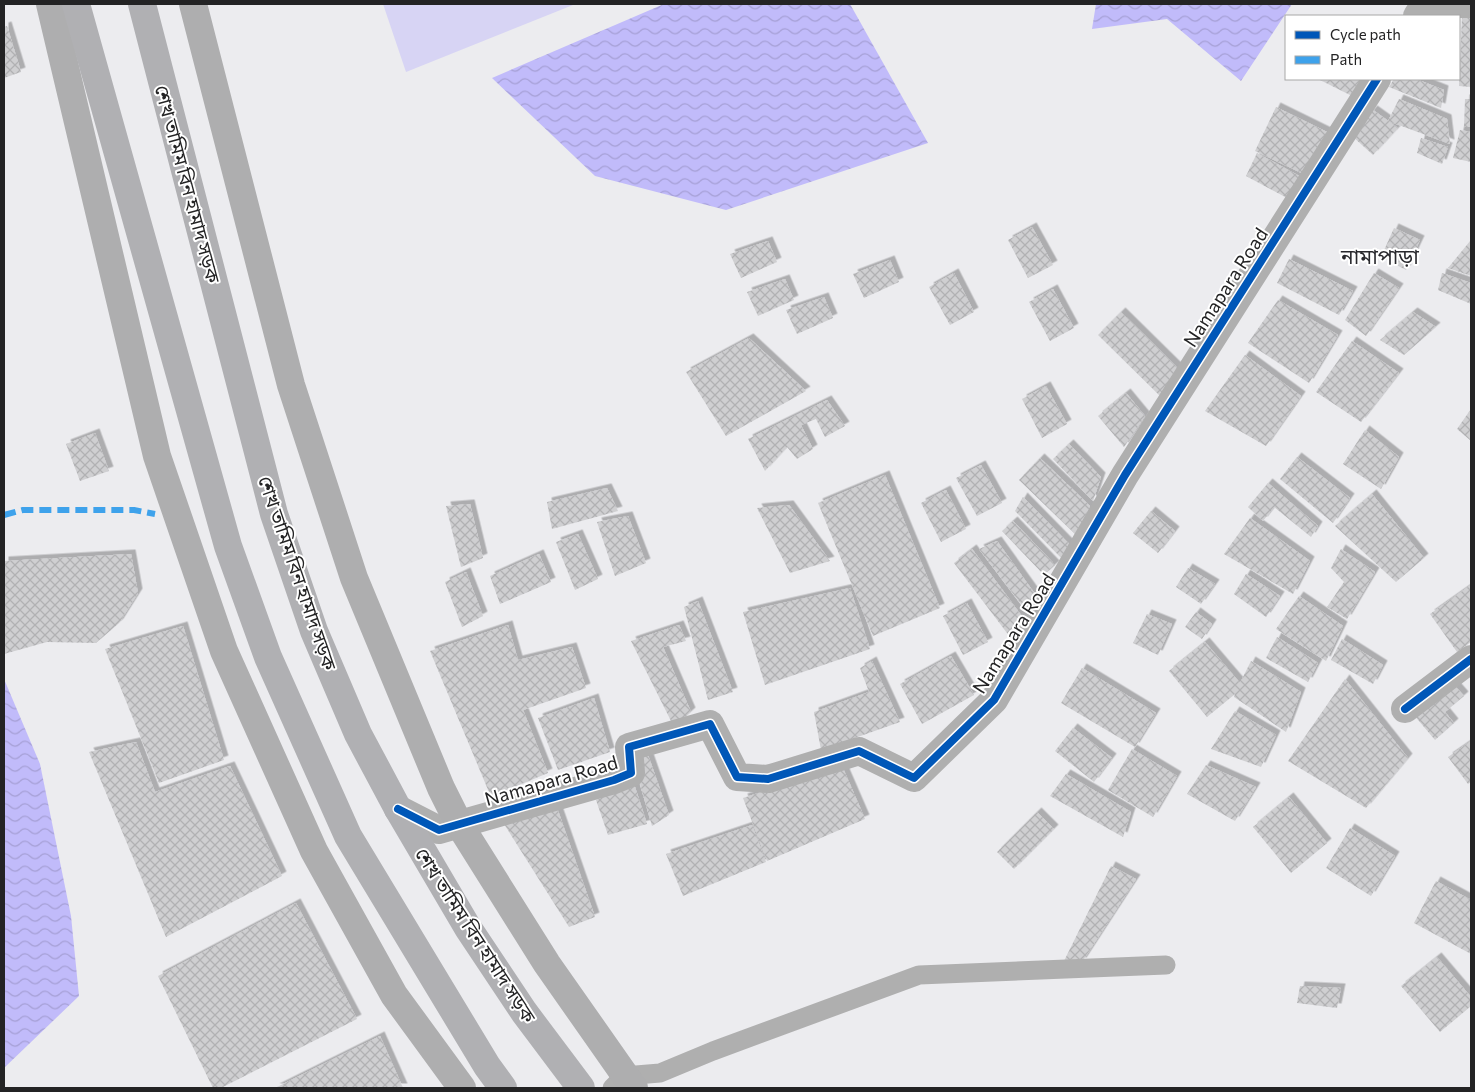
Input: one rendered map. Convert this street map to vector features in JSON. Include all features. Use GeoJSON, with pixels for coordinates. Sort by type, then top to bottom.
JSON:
{"type":"FeatureCollection","features":[{"type":"Feature","properties":{"kind":"main road"},"geometry":{"type":"LineString","coordinates":[[50,4],[157,456],[224,651],[314,851],[394,995],[462,1088]]}},
{"type":"Feature","properties":{"kind":"main road"},"geometry":{"type":"LineString","coordinates":[[76,4],[228,546],[268,657],[348,836],[487,1066],[504,1088]]}},
{"type":"Feature","properties":{"kind":"main road","name":"শেখ তামিম বিন হামাদ সড়ক"},"geometry":{"type":"LineString","coordinates":[[142,4],[274,514],[314,631],[358,734],[398,810],[468,928],[524,1012],[580,1088]]}},
{"type":"Feature","properties":{"kind":"main road"},"geometry":{"type":"LineString","coordinates":[[193,4],[291,384],[354,578],[441,788],[459,824],[623,1084]]}},
{"type":"Feature","properties":{"kind":"street"},"geometry":{"type":"LineString","coordinates":[[1418,15],[1425,4],[1471,4]]}},
{"type":"Feature","properties":{"kind":"street","name":"Namapara Road"},"geometry":{"type":"LineString","coordinates":[[398,810],[439,830],[614,780],[631,773],[629,747],[710,724],[737,777],[768,780],[859,751],[914,778],[994,700],[1125,475],[1376,80]]}},
{"type":"Feature","properties":{"kind":"street"},"geometry":{"type":"LineString","coordinates":[[1405,709],[1471,659]]}},
{"type":"Feature","properties":{"kind":"lane"},"geometry":{"type":"LineString","coordinates":[[623,1084],[660,1073],[713,1051],[919,975],[1166,965]]}},
{"type":"Feature","properties":{"kind":"shaded area"},"geometry":{"type":"Polygon","coordinates":[[[383,4],[572,4],[573,5],[406,72],[383,4]]]}},
{"type":"Feature","properties":{"kind":"water"},"geometry":{"type":"Polygon","coordinates":[[[664,4],[850,4],[928,143],[726,210],[595,176],[492,78],[664,4]]]}},
{"type":"Feature","properties":{"kind":"water"},"geometry":{"type":"Polygon","coordinates":[[[1096,4],[1292,4],[1241,81],[1167,19],[1092,29],[1096,4]]]}},
{"type":"Feature","properties":{"kind":"water"},"geometry":{"type":"Polygon","coordinates":[[[4,679],[40,764],[71,916],[79,996],[4,1068],[4,679]]]}},
{"type":"Feature","properties":{"kind":"building"},"geometry":{"type":"Polygon","coordinates":[[[1462,16],[1471,16],[1471,87],[1459,86],[1462,16]]]}},
{"type":"Feature","properties":{"kind":"building"},"geometry":{"type":"Polygon","coordinates":[[[7,26],[21,72],[4,78],[4,27],[7,26]]]}},
{"type":"Feature","properties":{"kind":"building"},"geometry":{"type":"Polygon","coordinates":[[[1320,80],[1362,80],[1354,97],[1320,80]]]}},
{"type":"Feature","properties":{"kind":"building"},"geometry":{"type":"Polygon","coordinates":[[[1393,80],[1419,80],[1444,90],[1441,108],[1389,87],[1393,80]]]}},
{"type":"Feature","properties":{"kind":"building"},"geometry":{"type":"Polygon","coordinates":[[[1399,99],[1447,119],[1450,144],[1388,121],[1399,99]]]}},
{"type":"Feature","properties":{"kind":"building"},"geometry":{"type":"Polygon","coordinates":[[[1465,99],[1471,99],[1471,127],[1464,127],[1465,99]]]}},
{"type":"Feature","properties":{"kind":"building"},"geometry":{"type":"Polygon","coordinates":[[[1276,107],[1331,134],[1310,177],[1255,151],[1276,107]]]}},
{"type":"Feature","properties":{"kind":"building"},"geometry":{"type":"Polygon","coordinates":[[[1373,110],[1398,128],[1373,155],[1352,136],[1373,110]]]}},
{"type":"Feature","properties":{"kind":"building"},"geometry":{"type":"Polygon","coordinates":[[[1460,130],[1471,132],[1471,162],[1453,158],[1460,130]]]}},
{"type":"Feature","properties":{"kind":"building"},"geometry":{"type":"Polygon","coordinates":[[[1421,138],[1448,147],[1442,164],[1417,153],[1421,138]]]}},
{"type":"Feature","properties":{"kind":"building"},"geometry":{"type":"Polygon","coordinates":[[[1257,153],[1301,177],[1289,199],[1246,176],[1257,153]]]}},
{"type":"Feature","properties":{"kind":"building"},"geometry":{"type":"Polygon","coordinates":[[[1032,227],[1053,265],[1028,278],[1008,240],[1032,227]]]}},
{"type":"Feature","properties":{"kind":"building"},"geometry":{"type":"Polygon","coordinates":[[[1394,228],[1420,240],[1406,270],[1381,257],[1394,228]]]}},
{"type":"Feature","properties":{"kind":"building"},"geometry":{"type":"Polygon","coordinates":[[[1471,240],[1471,276],[1448,268],[1471,240]]]}},
{"type":"Feature","properties":{"kind":"building"},"geometry":{"type":"Polygon","coordinates":[[[768,241],[777,262],[741,278],[730,254],[768,241]]]}},
{"type":"Feature","properties":{"kind":"building"},"geometry":{"type":"Polygon","coordinates":[[[1289,259],[1353,291],[1339,315],[1277,283],[1289,259]]]}},
{"type":"Feature","properties":{"kind":"building"},"geometry":{"type":"Polygon","coordinates":[[[890,260],[899,282],[864,298],[853,274],[890,260]]]}},
{"type":"Feature","properties":{"kind":"building"},"geometry":{"type":"Polygon","coordinates":[[[954,273],[974,312],[950,325],[929,287],[954,273]]]}},
{"type":"Feature","properties":{"kind":"building"},"geometry":{"type":"Polygon","coordinates":[[[1374,273],[1399,288],[1366,336],[1345,320],[1374,273]]]}},
{"type":"Feature","properties":{"kind":"building"},"geometry":{"type":"Polygon","coordinates":[[[1442,273],[1471,283],[1471,304],[1438,290],[1442,273]]]}},
{"type":"Feature","properties":{"kind":"building"},"geometry":{"type":"Polygon","coordinates":[[[785,279],[794,300],[758,316],[747,292],[785,279]]]}},
{"type":"Feature","properties":{"kind":"building"},"geometry":{"type":"Polygon","coordinates":[[[1053,289],[1074,328],[1050,341],[1029,302],[1053,289]]]}},
{"type":"Feature","properties":{"kind":"building"},"geometry":{"type":"Polygon","coordinates":[[[824,297],[833,318],[797,334],[786,310],[824,297]]]}},
{"type":"Feature","properties":{"kind":"building"},"geometry":{"type":"Polygon","coordinates":[[[1278,300],[1338,335],[1309,383],[1248,343],[1278,300]]]}},
{"type":"Feature","properties":{"kind":"building"},"geometry":{"type":"Polygon","coordinates":[[[1121,312],[1184,374],[1162,398],[1098,335],[1121,312]]]}},
{"type":"Feature","properties":{"kind":"building"},"geometry":{"type":"Polygon","coordinates":[[[1413,312],[1436,327],[1404,355],[1380,340],[1413,312]]]}},
{"type":"Feature","properties":{"kind":"building"},"geometry":{"type":"Polygon","coordinates":[[[749,338],[806,391],[726,436],[686,372],[749,338]]]}},
{"type":"Feature","properties":{"kind":"building"},"geometry":{"type":"Polygon","coordinates":[[[1352,341],[1399,373],[1361,422],[1316,392],[1352,341]]]}},
{"type":"Feature","properties":{"kind":"building"},"geometry":{"type":"Polygon","coordinates":[[[1245,355],[1301,396],[1266,446],[1205,411],[1245,355]]]}},
{"type":"Feature","properties":{"kind":"building"},"geometry":{"type":"Polygon","coordinates":[[[1046,386],[1067,424],[1042,438],[1022,399],[1046,386]]]}},
{"type":"Feature","properties":{"kind":"building"},"geometry":{"type":"Polygon","coordinates":[[[1126,393],[1145,416],[1124,447],[1098,416],[1126,393]]]}},
{"type":"Feature","properties":{"kind":"building"},"geometry":{"type":"Polygon","coordinates":[[[827,400],[845,426],[825,437],[816,419],[801,425],[813,449],[797,459],[787,447],[765,471],[748,439],[827,400]]]}},
{"type":"Feature","properties":{"kind":"building"},"geometry":{"type":"Polygon","coordinates":[[[1471,409],[1471,441],[1457,429],[1471,409]]]}},
{"type":"Feature","properties":{"kind":"building"},"geometry":{"type":"Polygon","coordinates":[[[1365,430],[1399,457],[1381,489],[1343,464],[1365,430]]]}},
{"type":"Feature","properties":{"kind":"building"},"geometry":{"type":"Polygon","coordinates":[[[95,433],[109,471],[80,481],[66,444],[95,433]]]}},
{"type":"Feature","properties":{"kind":"building"},"geometry":{"type":"Polygon","coordinates":[[[1069,444],[1101,477],[1093,501],[1053,459],[1069,444]]]}},
{"type":"Feature","properties":{"kind":"building"},"geometry":{"type":"Polygon","coordinates":[[[1297,457],[1350,498],[1333,523],[1280,479],[1297,457]]]}},
{"type":"Feature","properties":{"kind":"building"},"geometry":{"type":"Polygon","coordinates":[[[1040,458],[1090,506],[1076,535],[1019,480],[1040,458]]]}},
{"type":"Feature","properties":{"kind":"building"},"geometry":{"type":"Polygon","coordinates":[[[981,465],[1002,503],[977,516],[956,478],[981,465]]]}},
{"type":"Feature","properties":{"kind":"building"},"geometry":{"type":"Polygon","coordinates":[[[885,475],[940,608],[873,636],[818,503],[885,475]]]}},
{"type":"Feature","properties":{"kind":"building"},"geometry":{"type":"Polygon","coordinates":[[[1268,483],[1318,526],[1311,537],[1274,507],[1263,521],[1248,507],[1268,483]]]}},
{"type":"Feature","properties":{"kind":"building"},"geometry":{"type":"Polygon","coordinates":[[[607,488],[618,511],[552,529],[547,502],[607,488]]]}},
{"type":"Feature","properties":{"kind":"building"},"geometry":{"type":"Polygon","coordinates":[[[946,490],[966,529],[941,542],[921,503],[946,490]]]}},
{"type":"Feature","properties":{"kind":"building"},"geometry":{"type":"Polygon","coordinates":[[[1372,494],[1424,558],[1396,582],[1335,526],[1372,494]]]}},
{"type":"Feature","properties":{"kind":"building"},"geometry":{"type":"Polygon","coordinates":[[[1023,497],[1076,551],[1069,566],[1015,511],[1023,497]]]}},
{"type":"Feature","properties":{"kind":"building"},"geometry":{"type":"Polygon","coordinates":[[[470,504],[483,558],[461,567],[446,506],[470,504]]]}},
{"type":"Feature","properties":{"kind":"building"},"geometry":{"type":"Polygon","coordinates":[[[789,505],[830,561],[790,573],[757,508],[789,505]]]}},
{"type":"Feature","properties":{"kind":"building"},"geometry":{"type":"Polygon","coordinates":[[[1151,511],[1175,531],[1158,553],[1133,533],[1151,511]]]}},
{"type":"Feature","properties":{"kind":"building"},"geometry":{"type":"Polygon","coordinates":[[[628,516],[646,563],[615,576],[597,522],[628,516]]]}},
{"type":"Feature","properties":{"kind":"building"},"geometry":{"type":"Polygon","coordinates":[[[1250,518],[1310,561],[1293,594],[1224,554],[1250,518]]]}},
{"type":"Feature","properties":{"kind":"building"},"geometry":{"type":"Polygon","coordinates":[[[1013,521],[1055,565],[1044,575],[1002,531],[1013,521]]]}},
{"type":"Feature","properties":{"kind":"building"},"geometry":{"type":"Polygon","coordinates":[[[578,534],[598,579],[575,590],[556,542],[578,534]]]}},
{"type":"Feature","properties":{"kind":"building"},"geometry":{"type":"Polygon","coordinates":[[[997,541],[1040,601],[1030,616],[979,549],[997,541]]]}},
{"type":"Feature","properties":{"kind":"building"},"geometry":{"type":"Polygon","coordinates":[[[972,549],[1027,623],[1010,637],[954,563],[972,549]]]}},
{"type":"Feature","properties":{"kind":"building"},"geometry":{"type":"Polygon","coordinates":[[[1341,549],[1375,572],[1347,619],[1327,607],[1344,582],[1331,568],[1341,549]]]}},
{"type":"Feature","properties":{"kind":"building"},"geometry":{"type":"Polygon","coordinates":[[[131,554],[138,593],[119,623],[96,643],[47,642],[4,654],[4,561],[131,554]]]}},
{"type":"Feature","properties":{"kind":"building"},"geometry":{"type":"Polygon","coordinates":[[[539,554],[551,582],[500,604],[490,576],[539,554]]]}},
{"type":"Feature","properties":{"kind":"building"},"geometry":{"type":"Polygon","coordinates":[[[1188,568],[1215,584],[1201,604],[1176,587],[1188,568]]]}},
{"type":"Feature","properties":{"kind":"building"},"geometry":{"type":"Polygon","coordinates":[[[466,572],[483,616],[462,627],[445,582],[466,572]]]}},
{"type":"Feature","properties":{"kind":"building"},"geometry":{"type":"Polygon","coordinates":[[[1246,574],[1280,596],[1266,617],[1234,594],[1246,574]]]}},
{"type":"Feature","properties":{"kind":"building"},"geometry":{"type":"Polygon","coordinates":[[[1471,585],[1471,642],[1457,652],[1430,614],[1471,585]]]}},
{"type":"Feature","properties":{"kind":"building"},"geometry":{"type":"Polygon","coordinates":[[[850,588],[870,649],[765,685],[743,612],[850,588]]]}},
{"type":"Feature","properties":{"kind":"building"},"geometry":{"type":"Polygon","coordinates":[[[1299,596],[1343,626],[1326,661],[1276,629],[1299,596]]]}},
{"type":"Feature","properties":{"kind":"building"},"geometry":{"type":"Polygon","coordinates":[[[698,601],[733,692],[708,700],[684,607],[698,601]]]}},
{"type":"Feature","properties":{"kind":"building"},"geometry":{"type":"Polygon","coordinates":[[[967,603],[988,642],[963,655],[943,616],[967,603]]]}},
{"type":"Feature","properties":{"kind":"building"},"geometry":{"type":"Polygon","coordinates":[[[1196,612],[1212,624],[1202,639],[1185,627],[1196,612]]]}},
{"type":"Feature","properties":{"kind":"building"},"geometry":{"type":"Polygon","coordinates":[[[1147,614],[1172,624],[1158,655],[1133,643],[1147,614]]]}},
{"type":"Feature","properties":{"kind":"building"},"geometry":{"type":"Polygon","coordinates":[[[508,625],[518,660],[572,647],[586,688],[523,710],[548,773],[491,797],[430,651],[508,625]]]}},
{"type":"Feature","properties":{"kind":"building"},"geometry":{"type":"Polygon","coordinates":[[[679,625],[686,641],[663,647],[691,712],[674,727],[631,641],[679,625]]]}},
{"type":"Feature","properties":{"kind":"building"},"geometry":{"type":"Polygon","coordinates":[[[183,626],[224,760],[159,783],[105,649],[183,626]]]}},
{"type":"Feature","properties":{"kind":"building"},"geometry":{"type":"Polygon","coordinates":[[[1277,637],[1318,663],[1308,682],[1266,658],[1277,637]]]}},
{"type":"Feature","properties":{"kind":"building"},"geometry":{"type":"Polygon","coordinates":[[[1342,639],[1383,665],[1373,684],[1331,660],[1342,639]]]}},
{"type":"Feature","properties":{"kind":"building"},"geometry":{"type":"Polygon","coordinates":[[[1205,642],[1240,683],[1251,661],[1301,692],[1286,732],[1234,697],[1235,694],[1207,717],[1169,671],[1205,642]]]}},
{"type":"Feature","properties":{"kind":"building"},"geometry":{"type":"Polygon","coordinates":[[[951,656],[974,695],[922,724],[900,684],[951,656]]]}},
{"type":"Feature","properties":{"kind":"building"},"geometry":{"type":"Polygon","coordinates":[[[872,661],[900,722],[821,750],[814,712],[869,692],[860,668],[872,661]]]}},
{"type":"Feature","properties":{"kind":"building"},"geometry":{"type":"Polygon","coordinates":[[[1082,668],[1156,713],[1135,747],[1061,703],[1082,668]]]}},
{"type":"Feature","properties":{"kind":"building"},"geometry":{"type":"Polygon","coordinates":[[[1345,679],[1408,758],[1366,808],[1288,761],[1345,679]]]}},
{"type":"Feature","properties":{"kind":"building"},"geometry":{"type":"Polygon","coordinates":[[[1451,681],[1464,696],[1445,712],[1454,723],[1435,740],[1413,714],[1451,681]]]}},
{"type":"Feature","properties":{"kind":"building"},"geometry":{"type":"Polygon","coordinates":[[[594,698],[610,752],[558,770],[538,718],[594,698]]]}},
{"type":"Feature","properties":{"kind":"building"},"geometry":{"type":"Polygon","coordinates":[[[1235,711],[1276,735],[1261,767],[1211,749],[1235,711]]]}},
{"type":"Feature","properties":{"kind":"building"},"geometry":{"type":"Polygon","coordinates":[[[1073,728],[1112,758],[1094,782],[1055,751],[1073,728]]]}},
{"type":"Feature","properties":{"kind":"building"},"geometry":{"type":"Polygon","coordinates":[[[1471,741],[1471,782],[1468,784],[1448,757],[1471,741]]]}},
{"type":"Feature","properties":{"kind":"building"},"geometry":{"type":"Polygon","coordinates":[[[136,742],[155,792],[230,766],[282,876],[166,937],[89,752],[136,742]]]}},
{"type":"Feature","properties":{"kind":"building"},"geometry":{"type":"Polygon","coordinates":[[[1132,749],[1177,776],[1153,817],[1108,790],[1132,749]]]}},
{"type":"Feature","properties":{"kind":"building"},"geometry":{"type":"Polygon","coordinates":[[[647,752],[669,815],[652,826],[640,784],[641,755],[647,752]]]}},
{"type":"Feature","properties":{"kind":"building"},"geometry":{"type":"Polygon","coordinates":[[[1206,765],[1256,787],[1235,821],[1187,794],[1206,765]]]}},
{"type":"Feature","properties":{"kind":"building"},"geometry":{"type":"Polygon","coordinates":[[[842,766],[865,819],[767,861],[743,798],[842,766]]]}},
{"type":"Feature","properties":{"kind":"building"},"geometry":{"type":"Polygon","coordinates":[[[1066,774],[1131,812],[1123,837],[1050,796],[1066,774]]]}},
{"type":"Feature","properties":{"kind":"building"},"geometry":{"type":"Polygon","coordinates":[[[634,784],[647,824],[608,835],[596,800],[634,784]]]}},
{"type":"Feature","properties":{"kind":"building"},"geometry":{"type":"Polygon","coordinates":[[[1289,797],[1327,843],[1291,873],[1253,827],[1289,797]]]}},
{"type":"Feature","properties":{"kind":"building"},"geometry":{"type":"Polygon","coordinates":[[[555,802],[595,917],[569,927],[504,824],[555,802]]]}},
{"type":"Feature","properties":{"kind":"building"},"geometry":{"type":"Polygon","coordinates":[[[1037,812],[1054,829],[1014,869],[997,852],[1037,812]]]}},
{"type":"Feature","properties":{"kind":"building"},"geometry":{"type":"Polygon","coordinates":[[[752,825],[766,862],[683,896],[666,854],[752,825]]]}},
{"type":"Feature","properties":{"kind":"building"},"geometry":{"type":"Polygon","coordinates":[[[1350,828],[1395,856],[1371,896],[1326,868],[1350,828]]]}},
{"type":"Feature","properties":{"kind":"building"},"geometry":{"type":"Polygon","coordinates":[[[1111,866],[1136,879],[1082,962],[1064,961],[1111,866]]]}},
{"type":"Feature","properties":{"kind":"building"},"geometry":{"type":"Polygon","coordinates":[[[1436,881],[1471,900],[1471,954],[1414,923],[1436,881]]]}},
{"type":"Feature","properties":{"kind":"building"},"geometry":{"type":"Polygon","coordinates":[[[296,903],[357,1019],[221,1088],[213,1088],[158,976],[296,903]]]}},
{"type":"Feature","properties":{"kind":"building"},"geometry":{"type":"Polygon","coordinates":[[[1437,957],[1471,997],[1471,1006],[1440,1032],[1401,986],[1437,957]]]}},
{"type":"Feature","properties":{"kind":"building"},"geometry":{"type":"Polygon","coordinates":[[[1300,986],[1341,988],[1337,1008],[1297,1003],[1300,986]]]}},
{"type":"Feature","properties":{"kind":"building"},"geometry":{"type":"Polygon","coordinates":[[[380,1036],[403,1088],[275,1088],[380,1036]]]}},
{"type":"Feature","properties":{"kind":"marked path"},"geometry":{"type":"LineString","coordinates":[[4,515],[23,510],[134,510],[155,514]]}},
{"type":"Feature","properties":{"kind":"cycle path"},"geometry":{"type":"LineString","coordinates":[[398,809],[439,830],[614,780],[631,773],[629,747],[710,724],[737,777],[768,779],[859,751],[914,778],[994,700],[1125,475],[1376,80]]}},
{"type":"Feature","properties":{"kind":"cycle path"},"geometry":{"type":"LineString","coordinates":[[1405,709],[1471,659]]}},
{"type":"Feature","properties":{"kind":"district","name":"নামাপাড়া"},"geometry":{"type":"Point","coordinates":[1380,255]}}]}
